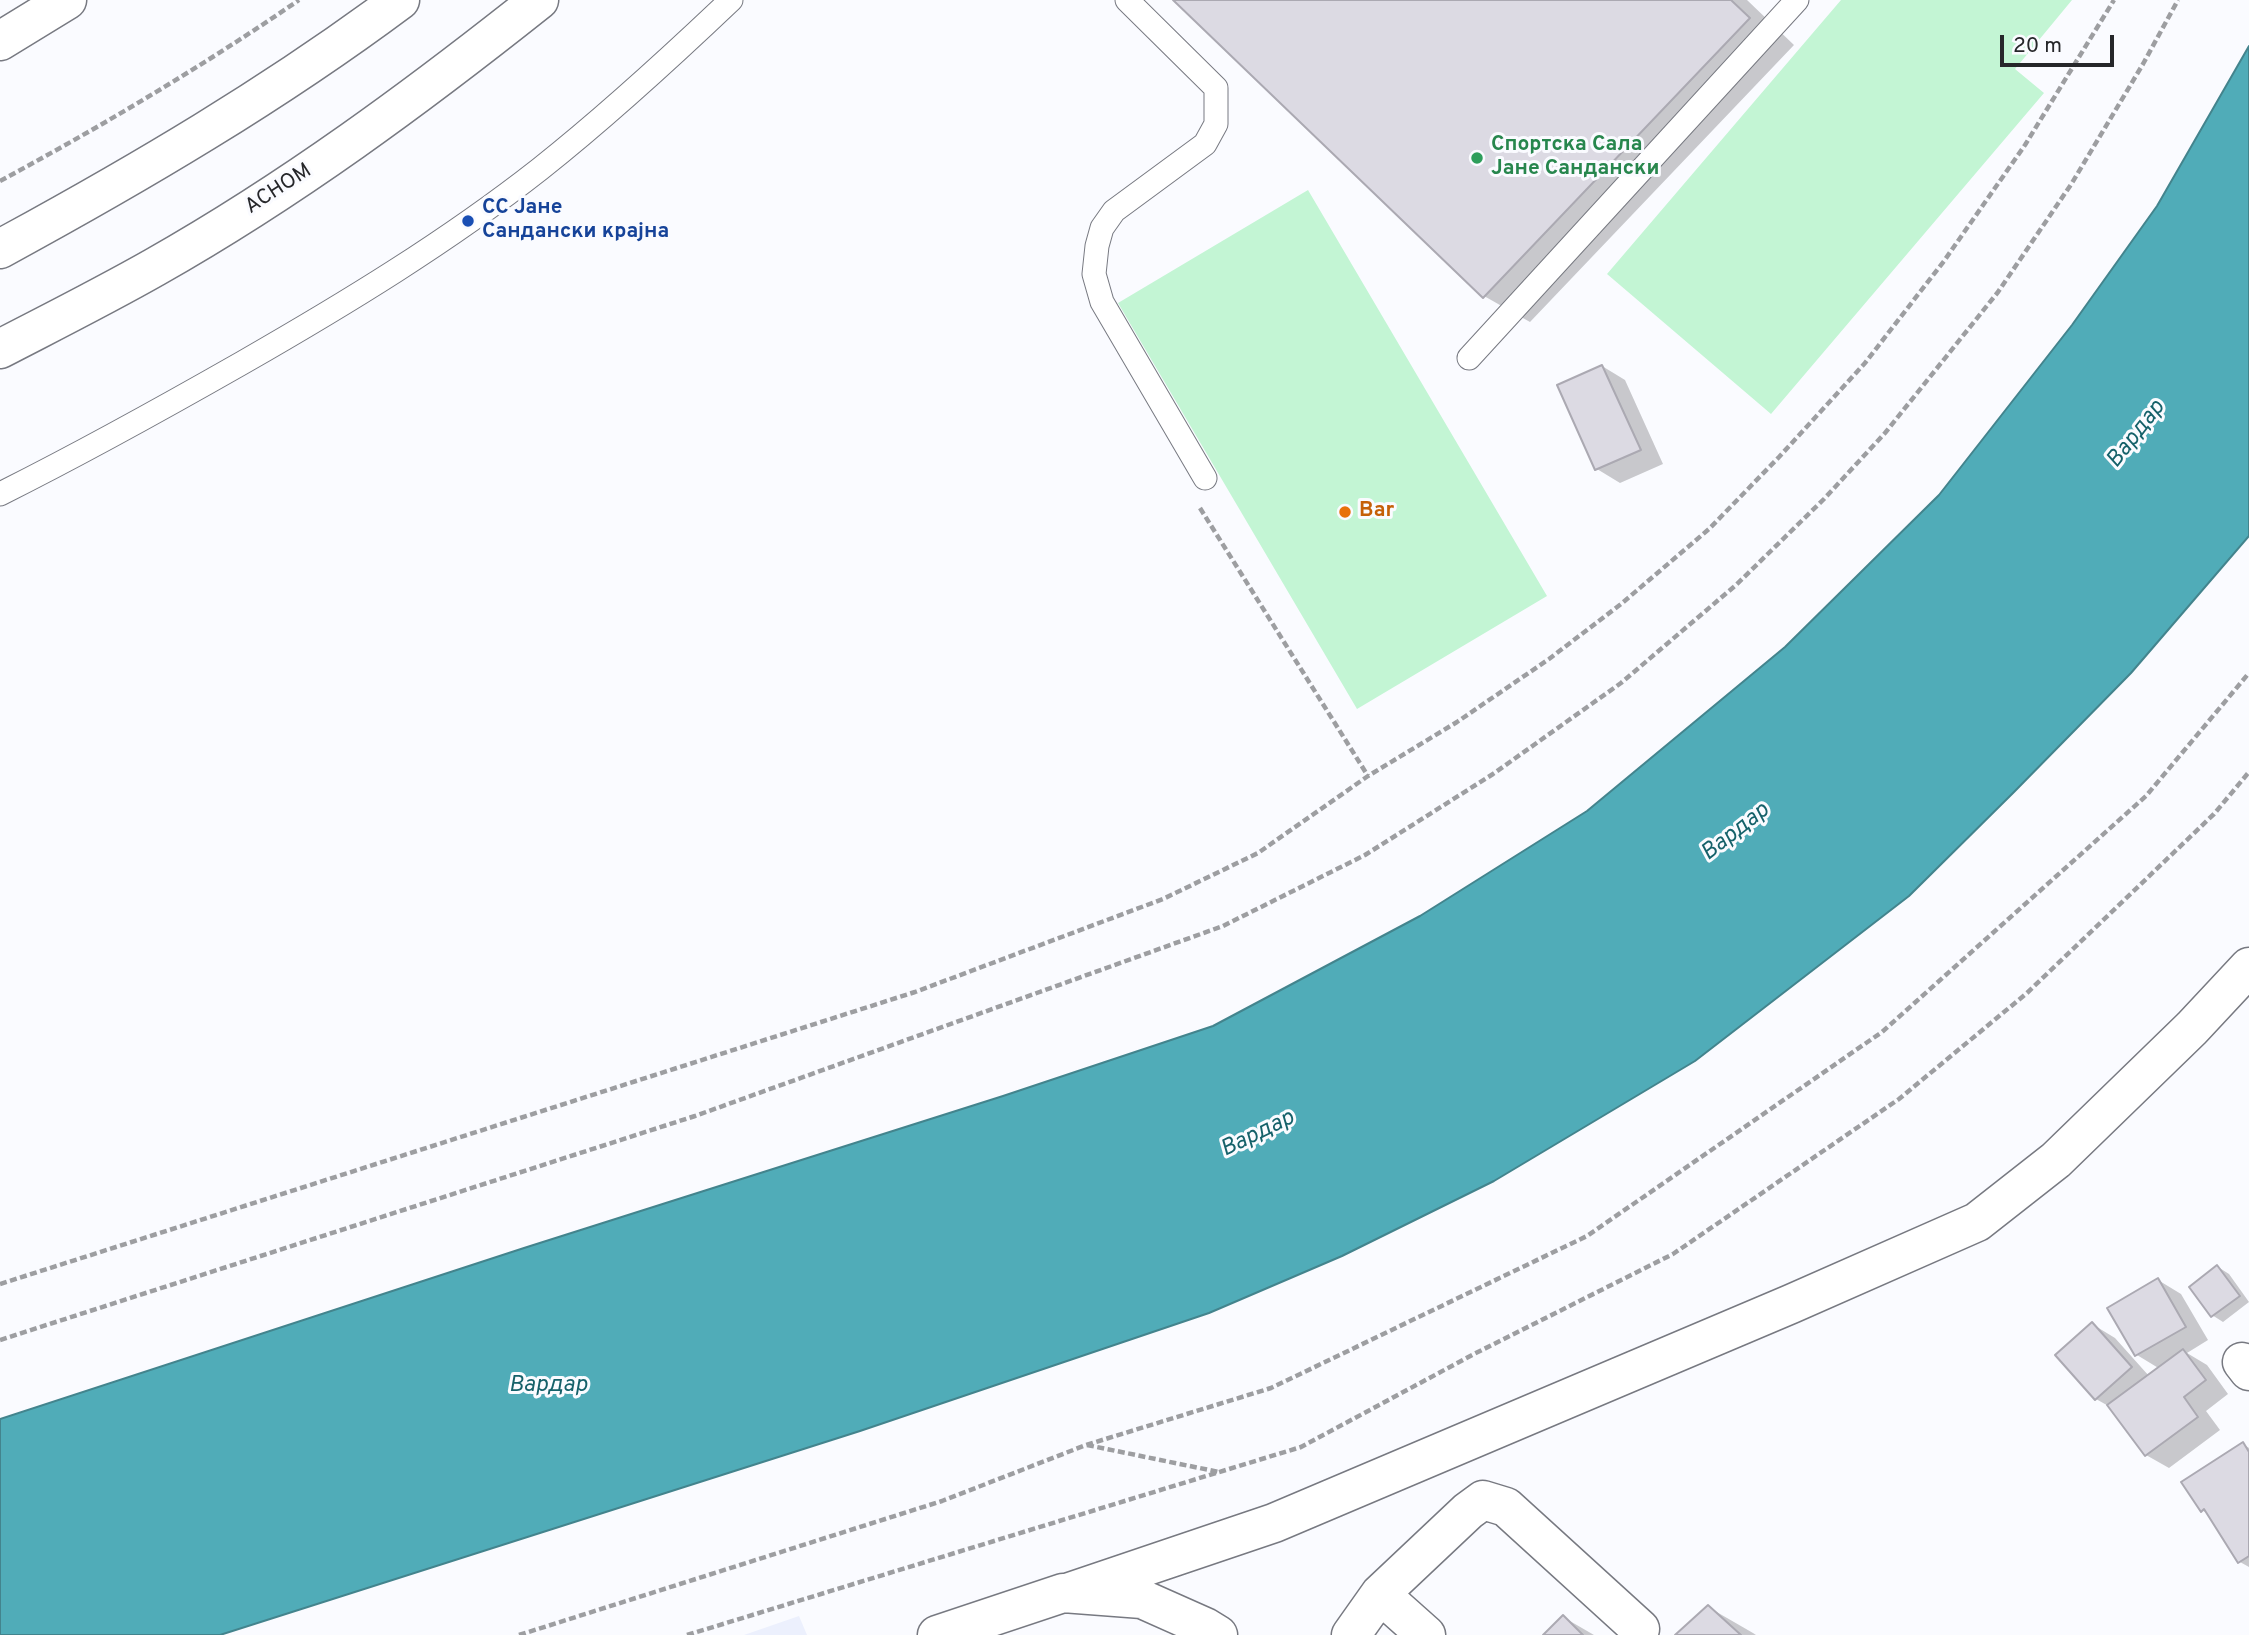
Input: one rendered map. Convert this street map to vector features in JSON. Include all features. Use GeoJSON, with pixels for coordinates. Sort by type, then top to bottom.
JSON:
{"type":"FeatureCollection","features":[{"type":"Feature","properties":{"kind":"street"},"geometry":{"type":"LineString","coordinates":[[0,41],[67,0]]}},
{"type":"Feature","properties":{"kind":"street"},"geometry":{"type":"LineString","coordinates":[[0,249],[156,162],[283,81],[400,0]]}},
{"type":"Feature","properties":{"kind":"street","name":"АСНОМ"},"geometry":{"type":"LineString","coordinates":[[0,349],[155,267],[308,171],[412,98],[539,0]]}},
{"type":"Feature","properties":{"kind":"street"},"geometry":{"type":"LineString","coordinates":[[937,1635],[1274,1523],[1791,1304],[1977,1222],[2056,1160],[2192,1028],[2249,967]]}},
{"type":"Feature","properties":{"kind":"street"},"geometry":{"type":"LineString","coordinates":[[1351,1635],[1380,1594],[1483,1500],[1506,1507],[1640,1629]]}},
{"type":"Feature","properties":{"kind":"street"},"geometry":{"type":"LineString","coordinates":[[1067,1593],[1142,1599],[1218,1635]]}},
{"type":"Feature","properties":{"kind":"street"},"geometry":{"type":"LineString","coordinates":[[1380,1594],[1426,1635]]}},
{"type":"Feature","properties":{"kind":"lane"},"geometry":{"type":"LineString","coordinates":[[0,495],[148,418],[340,306],[430,248],[540,169],[671,58],[731,0]]}},
{"type":"Feature","properties":{"kind":"lane"},"geometry":{"type":"LineString","coordinates":[[1127,0],[1216,88],[1216,124],[1205,144],[1114,211],[1102,228],[1094,274],[1102,302],[1205,478]]}},
{"type":"Feature","properties":{"kind":"lane"},"geometry":{"type":"LineString","coordinates":[[1468,358],[1797,0]]}},
{"type":"Feature","properties":{"kind":"path"},"geometry":{"type":"LineString","coordinates":[[0,181],[95,128],[299,0]]}},
{"type":"Feature","properties":{"kind":"path"},"geometry":{"type":"LineString","coordinates":[[0,1284],[915,992],[1175,893],[1258,853],[1368,776],[1457,722],[1549,659],[1621,604],[1709,529],[1865,363],[1944,261],[2025,145],[2113,0]]}},
{"type":"Feature","properties":{"kind":"path"},"geometry":{"type":"LineString","coordinates":[[0,1340],[695,1116],[1223,926],[1365,855],[1493,774],[1621,683],[1736,584],[1824,499],[1885,433],[1998,292],[2079,172],[2178,0]]}},
{"type":"Feature","properties":{"kind":"path"},"geometry":{"type":"LineString","coordinates":[[1205,478],[1197,501],[1368,776]]}},
{"type":"Feature","properties":{"kind":"path"},"geometry":{"type":"LineString","coordinates":[[519,1635],[942,1501],[1086,1445],[1271,1388],[1587,1236],[1882,1032],[2146,796],[2249,673]]}},
{"type":"Feature","properties":{"kind":"path"},"geometry":{"type":"LineString","coordinates":[[687,1635],[1301,1447],[1474,1354],[1673,1254],[1899,1099],[2027,993],[2214,814],[2249,772]]}},
{"type":"Feature","properties":{"kind":"path"},"geometry":{"type":"LineString","coordinates":[[1086,1445],[1220,1472]]}},
{"type":"Feature","properties":{"kind":"shaded area"},"geometry":{"type":"Polygon","coordinates":[[[799,1616],[807,1635],[744,1635],[799,1616]]]}},
{"type":"Feature","properties":{"kind":"green space"},"geometry":{"type":"Polygon","coordinates":[[[1841,0],[2072,0],[2015,69],[2044,93],[1771,414],[1607,274],[1841,0]]]}},
{"type":"Feature","properties":{"kind":"green space"},"geometry":{"type":"Polygon","coordinates":[[[1308,190],[1547,596],[1357,709],[1118,303],[1308,190]]]}},
{"type":"Feature","properties":{"kind":"water","name":"Вардар"},"geometry":{"type":"Polygon","coordinates":[[[2249,46],[2249,536],[2131,673],[1909,896],[1695,1061],[1494,1181],[1342,1256],[1209,1313],[860,1431],[220,1635],[0,1635],[0,1419],[1213,1026],[1420,916],[1587,811],[1785,647],[1939,495],[2072,325],[2157,206],[2249,46]]]}},
{"type":"Feature","properties":{"kind":"building","name":"Спортска Сала Јане Сандански"},"geometry":{"type":"Polygon","coordinates":[[[1173,0],[1731,0],[1750,18],[1483,298],[1173,0]]]}},
{"type":"Feature","properties":{"kind":"building"},"geometry":{"type":"Polygon","coordinates":[[[1602,365],[1641,450],[1595,470],[1557,385],[1602,365]]]}},
{"type":"Feature","properties":{"kind":"building"},"geometry":{"type":"Polygon","coordinates":[[[2217,1265],[2240,1296],[2211,1317],[2189,1287],[2217,1265]]]}},
{"type":"Feature","properties":{"kind":"building"},"geometry":{"type":"Polygon","coordinates":[[[2158,1278],[2186,1327],[2135,1356],[2107,1308],[2158,1278]]]}},
{"type":"Feature","properties":{"kind":"building"},"geometry":{"type":"Polygon","coordinates":[[[2092,1322],[2132,1367],[2095,1400],[2055,1355],[2092,1322]]]}},
{"type":"Feature","properties":{"kind":"building"},"geometry":{"type":"Polygon","coordinates":[[[2183,1349],[2206,1380],[2184,1397],[2198,1417],[2145,1456],[2107,1405],[2183,1349]]]}},
{"type":"Feature","properties":{"kind":"building"},"geometry":{"type":"Polygon","coordinates":[[[2243,1442],[2249,1452],[2249,1556],[2238,1563],[2204,1509],[2201,1512],[2181,1482],[2243,1442]]]}},
{"type":"Feature","properties":{"kind":"building"},"geometry":{"type":"Polygon","coordinates":[[[1708,1605],[1741,1635],[1675,1635],[1708,1605]]]}},
{"type":"Feature","properties":{"kind":"building"},"geometry":{"type":"Polygon","coordinates":[[[1563,1615],[1583,1635],[1543,1635],[1563,1615]]]}},
{"type":"Feature","properties":{"kind":"place","name":"Спортска Сала Јане Сандански"},"geometry":{"type":"Point","coordinates":[1477,158]}},
{"type":"Feature","properties":{"kind":"place","name":"СС Јане Сандански крајна"},"geometry":{"type":"Point","coordinates":[468,221]}},
{"type":"Feature","properties":{"kind":"place","name":"Bar"},"geometry":{"type":"Point","coordinates":[1345,512]}}]}
